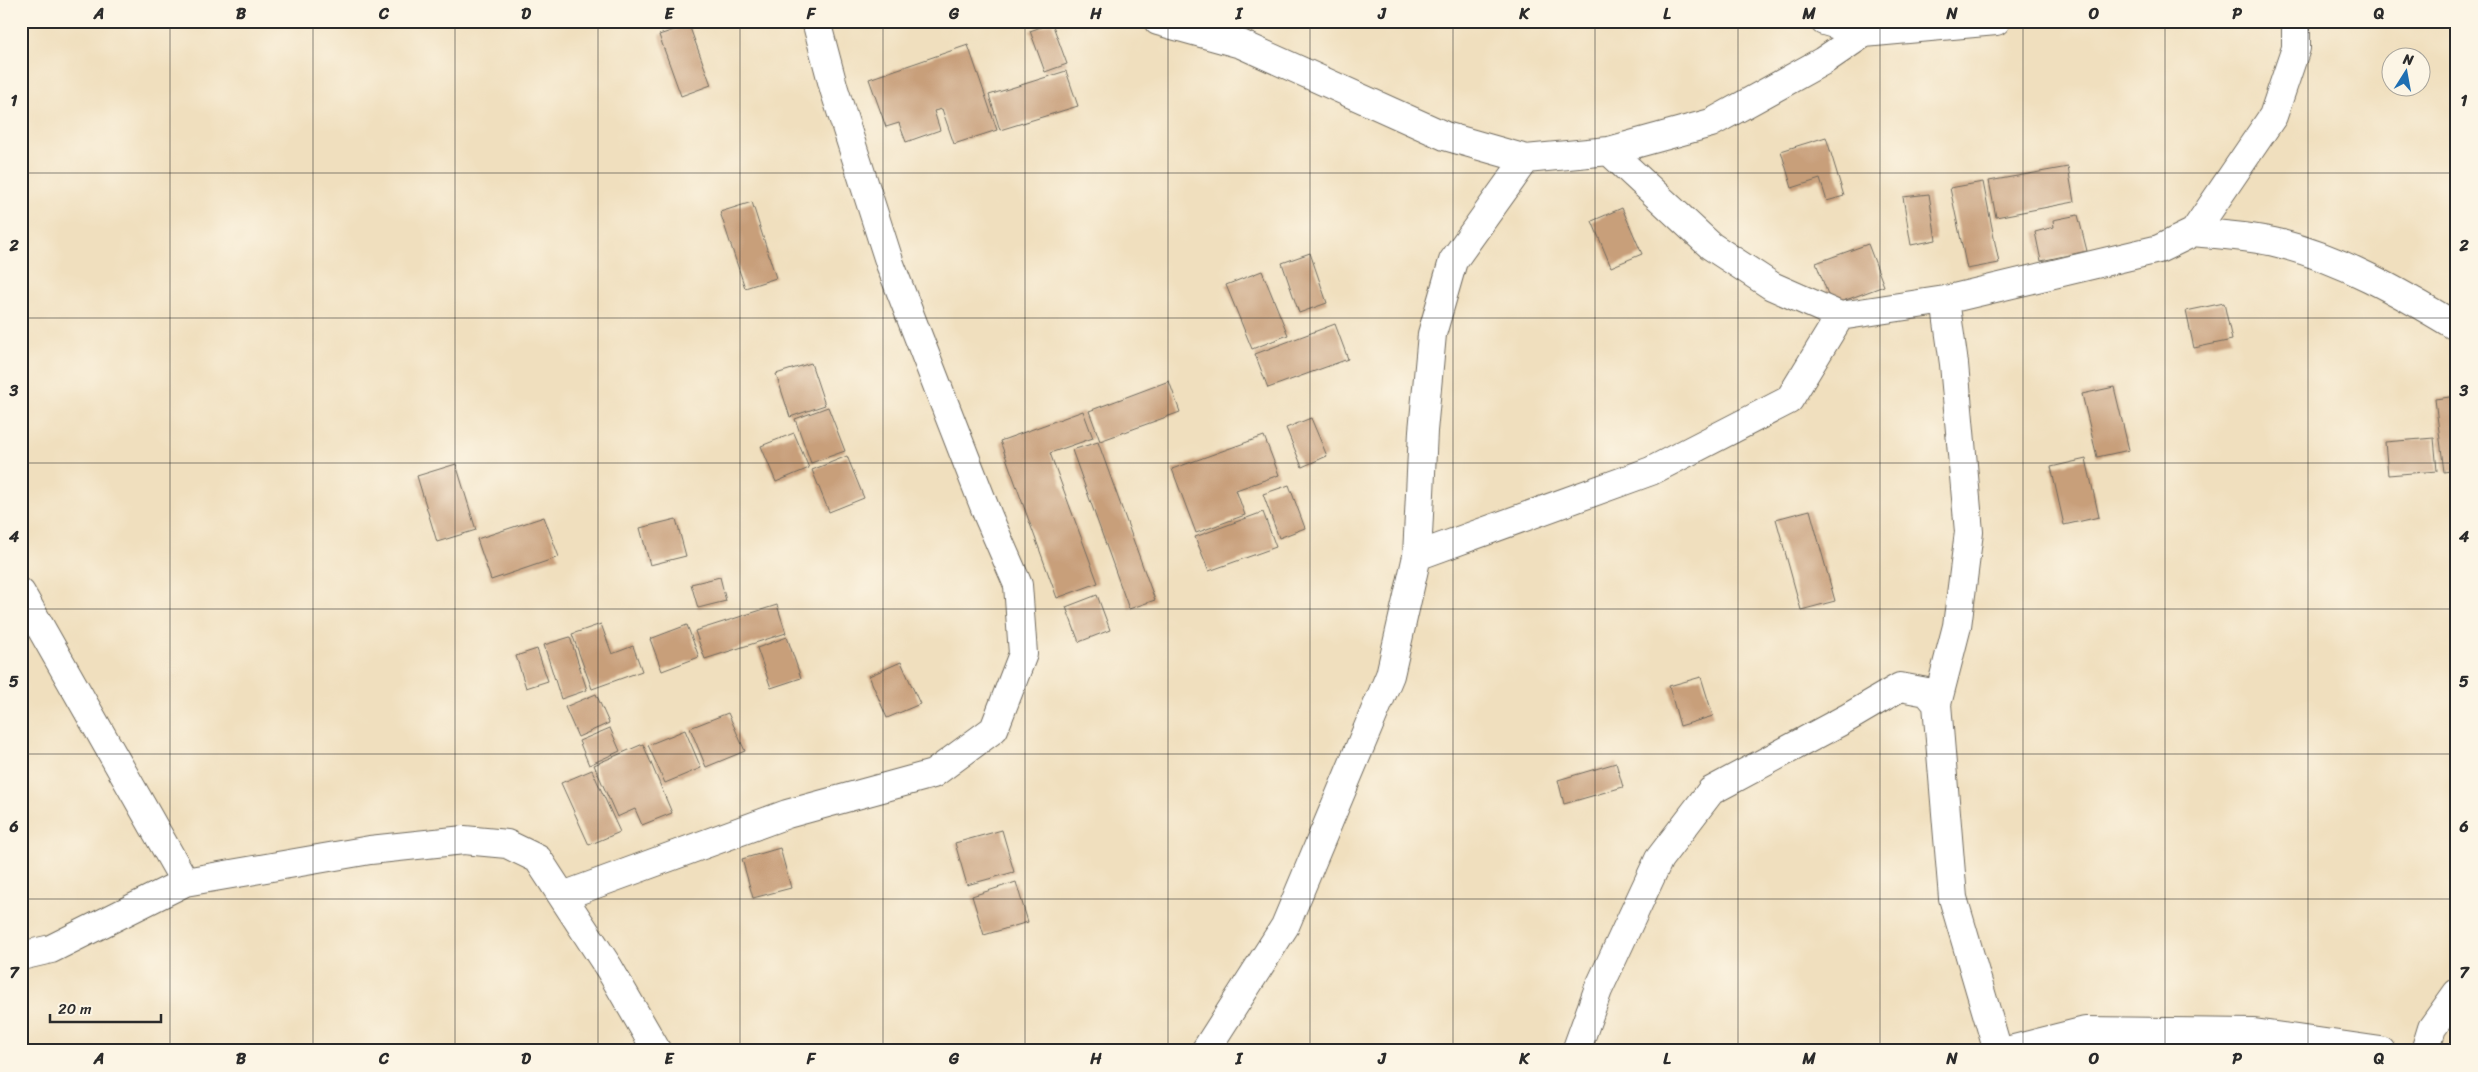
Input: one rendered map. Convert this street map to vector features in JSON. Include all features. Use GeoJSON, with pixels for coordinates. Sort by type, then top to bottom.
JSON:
{"type":"FeatureCollection","features":[{"type":"Feature","properties":{"kind":"street"},"geometry":{"type":"LineString","coordinates":[[563,896],[787,814],[933,774],[994,729],[1023,654],[1018,585],[988,516],[890,264],[834,89],[816,21]]}},
{"type":"Feature","properties":{"kind":"street"},"geometry":{"type":"LineString","coordinates":[[1158,21],[1241,44],[1445,136],[1526,159],[1609,151],[1711,123],[1823,61],[1870,27]]}},
{"type":"Feature","properties":{"kind":"street"},"geometry":{"type":"LineString","coordinates":[[1824,21],[1870,27],[1996,21]]}},
{"type":"Feature","properties":{"kind":"street"},"geometry":{"type":"LineString","coordinates":[[1609,151],[1712,246],[1772,286],[1840,316],[1945,300],[2159,249],[2194,232],[2273,116],[2296,48],[2296,21]]}},
{"type":"Feature","properties":{"kind":"street"},"geometry":{"type":"LineString","coordinates":[[1204,1051],[1285,926],[1390,676],[1418,556],[1423,431],[1432,334],[1453,261],[1526,159]]}},
{"type":"Feature","properties":{"kind":"street"},"geometry":{"type":"LineString","coordinates":[[2194,232],[2276,242],[2331,260],[2410,298],[2457,327]]}},
{"type":"Feature","properties":{"kind":"street"},"geometry":{"type":"LineString","coordinates":[[1945,300],[1954,364],[1970,532],[1957,626],[1937,704],[1953,898],[1998,1051]]}},
{"type":"Feature","properties":{"kind":"street"},"geometry":{"type":"LineString","coordinates":[[1418,556],[1650,470],[1788,400],[1840,316]]}},
{"type":"Feature","properties":{"kind":"street"},"geometry":{"type":"LineString","coordinates":[[21,593],[185,882]]}},
{"type":"Feature","properties":{"kind":"street"},"geometry":{"type":"LineString","coordinates":[[1576,1051],[1598,990],[1658,859],[1711,791],[1849,717],[1900,687],[1926,692],[1937,704]]}},
{"type":"Feature","properties":{"kind":"street"},"geometry":{"type":"LineString","coordinates":[[21,956],[51,949],[185,882],[370,850],[464,840],[507,844],[538,859],[609,968],[657,1051]]}},
{"type":"Feature","properties":{"kind":"street"},"geometry":{"type":"LineString","coordinates":[[2425,1051],[2432,1028],[2457,993]]}},
{"type":"Feature","properties":{"kind":"street"},"geometry":{"type":"LineString","coordinates":[[2006,1051],[2085,1031],[2254,1033],[2381,1051]]}},
{"type":"Feature","properties":{"kind":"building"},"geometry":{"type":"Polygon","coordinates":[[[1052,23],[1067,64],[1045,72],[1030,31],[1052,23]]]}},
{"type":"Feature","properties":{"kind":"building"},"geometry":{"type":"Polygon","coordinates":[[[689,25],[711,85],[681,96],[659,35],[689,25]]]}},
{"type":"Feature","properties":{"kind":"building"},"geometry":{"type":"Polygon","coordinates":[[[2457,32],[2457,64],[2456,64],[2451,33],[2457,32]]]}},
{"type":"Feature","properties":{"kind":"building"},"geometry":{"type":"Polygon","coordinates":[[[968,45],[997,130],[954,144],[942,109],[934,111],[940,130],[906,142],[899,123],[886,127],[869,79],[968,45]]]}},
{"type":"Feature","properties":{"kind":"building"},"geometry":{"type":"Polygon","coordinates":[[[1066,71],[1078,106],[1000,130],[989,95],[1066,71]]]}},
{"type":"Feature","properties":{"kind":"building"},"geometry":{"type":"Polygon","coordinates":[[[1826,137],[1844,196],[1827,201],[1820,179],[1792,188],[1781,151],[1826,137]]]}},
{"type":"Feature","properties":{"kind":"building"},"geometry":{"type":"Polygon","coordinates":[[[2068,167],[2074,202],[1996,217],[1989,181],[2068,167]]]}},
{"type":"Feature","properties":{"kind":"building"},"geometry":{"type":"Polygon","coordinates":[[[1983,182],[1999,263],[1967,269],[1950,188],[1983,182]]]}},
{"type":"Feature","properties":{"kind":"building"},"geometry":{"type":"Polygon","coordinates":[[[1929,194],[1936,240],[1911,245],[1903,197],[1929,194]]]}},
{"type":"Feature","properties":{"kind":"building"},"geometry":{"type":"Polygon","coordinates":[[[752,202],[776,278],[745,288],[720,212],[752,202]]]}},
{"type":"Feature","properties":{"kind":"building"},"geometry":{"type":"Polygon","coordinates":[[[1622,208],[1642,254],[1611,267],[1592,221],[1622,208]]]}},
{"type":"Feature","properties":{"kind":"building"},"geometry":{"type":"Polygon","coordinates":[[[2078,215],[2087,251],[2041,261],[2035,232],[2054,227],[2053,220],[2078,215]]]}},
{"type":"Feature","properties":{"kind":"building"},"geometry":{"type":"Polygon","coordinates":[[[1868,244],[1884,286],[1832,305],[1816,263],[1868,244]]]}},
{"type":"Feature","properties":{"kind":"building"},"geometry":{"type":"Polygon","coordinates":[[[1310,253],[1327,303],[1299,313],[1282,263],[1310,253]]]}},
{"type":"Feature","properties":{"kind":"building"},"geometry":{"type":"Polygon","coordinates":[[[1262,271],[1288,335],[1252,349],[1226,285],[1262,271]]]}},
{"type":"Feature","properties":{"kind":"building"},"geometry":{"type":"Polygon","coordinates":[[[2224,303],[2232,340],[2194,348],[2186,311],[2224,303]]]}},
{"type":"Feature","properties":{"kind":"building"},"geometry":{"type":"Polygon","coordinates":[[[1335,324],[1348,359],[1268,388],[1255,354],[1335,324]]]}},
{"type":"Feature","properties":{"kind":"building"},"geometry":{"type":"Polygon","coordinates":[[[811,363],[825,405],[790,417],[776,374],[811,363]]]}},
{"type":"Feature","properties":{"kind":"building"},"geometry":{"type":"Polygon","coordinates":[[[1169,381],[1180,412],[1100,441],[1089,411],[1169,381]]]}},
{"type":"Feature","properties":{"kind":"building"},"geometry":{"type":"Polygon","coordinates":[[[2114,387],[2129,450],[2097,457],[2082,394],[2114,387]]]}},
{"type":"Feature","properties":{"kind":"building"},"geometry":{"type":"Polygon","coordinates":[[[2457,396],[2457,470],[2444,472],[2435,399],[2457,396]]]}},
{"type":"Feature","properties":{"kind":"building"},"geometry":{"type":"Polygon","coordinates":[[[828,407],[845,451],[811,463],[795,419],[828,407]]]}},
{"type":"Feature","properties":{"kind":"building"},"geometry":{"type":"Polygon","coordinates":[[[1083,411],[1093,438],[1050,453],[1098,583],[1057,598],[1000,441],[1083,411]]]}},
{"type":"Feature","properties":{"kind":"building"},"geometry":{"type":"Polygon","coordinates":[[[1311,418],[1327,456],[1302,467],[1286,428],[1311,418]]]}},
{"type":"Feature","properties":{"kind":"building"},"geometry":{"type":"Polygon","coordinates":[[[794,433],[809,468],[776,482],[761,446],[794,433]]]}},
{"type":"Feature","properties":{"kind":"building"},"geometry":{"type":"Polygon","coordinates":[[[1264,436],[1279,475],[1236,490],[1245,515],[1196,533],[1172,469],[1264,436]]]}},
{"type":"Feature","properties":{"kind":"building"},"geometry":{"type":"Polygon","coordinates":[[[2434,438],[2437,471],[2388,475],[2385,442],[2434,438]]]}},
{"type":"Feature","properties":{"kind":"building"},"geometry":{"type":"Polygon","coordinates":[[[1098,442],[1155,600],[1129,609],[1072,450],[1098,442]]]}},
{"type":"Feature","properties":{"kind":"building"},"geometry":{"type":"Polygon","coordinates":[[[847,456],[864,498],[829,512],[812,470],[847,456]]]}},
{"type":"Feature","properties":{"kind":"building"},"geometry":{"type":"Polygon","coordinates":[[[2086,459],[2099,517],[2064,525],[2051,467],[2086,459]]]}},
{"type":"Feature","properties":{"kind":"building"},"geometry":{"type":"Polygon","coordinates":[[[456,464],[476,530],[437,542],[417,476],[456,464]]]}},
{"type":"Feature","properties":{"kind":"building"},"geometry":{"type":"Polygon","coordinates":[[[1289,485],[1305,528],[1279,538],[1263,494],[1289,485]]]}},
{"type":"Feature","properties":{"kind":"building"},"geometry":{"type":"Polygon","coordinates":[[[1810,510],[1835,601],[1801,610],[1776,519],[1810,510]]]}},
{"type":"Feature","properties":{"kind":"building"},"geometry":{"type":"Polygon","coordinates":[[[1263,512],[1276,547],[1209,571],[1195,537],[1263,512]]]}},
{"type":"Feature","properties":{"kind":"building"},"geometry":{"type":"Polygon","coordinates":[[[544,517],[559,557],[491,580],[477,539],[544,517]]]}},
{"type":"Feature","properties":{"kind":"building"},"geometry":{"type":"Polygon","coordinates":[[[676,519],[686,556],[650,565],[640,528],[676,519]]]}},
{"type":"Feature","properties":{"kind":"building"},"geometry":{"type":"Polygon","coordinates":[[[720,577],[726,601],[698,608],[691,584],[720,577]]]}},
{"type":"Feature","properties":{"kind":"building"},"geometry":{"type":"Polygon","coordinates":[[[1097,595],[1110,630],[1079,642],[1066,607],[1097,595]]]}},
{"type":"Feature","properties":{"kind":"building"},"geometry":{"type":"Polygon","coordinates":[[[777,605],[786,633],[705,659],[695,631],[777,605]]]}},
{"type":"Feature","properties":{"kind":"building"},"geometry":{"type":"Polygon","coordinates":[[[601,624],[612,654],[633,646],[642,671],[592,689],[572,634],[601,624]]]}},
{"type":"Feature","properties":{"kind":"building"},"geometry":{"type":"Polygon","coordinates":[[[687,625],[699,657],[662,671],[650,639],[687,625]]]}},
{"type":"Feature","properties":{"kind":"building"},"geometry":{"type":"Polygon","coordinates":[[[570,637],[587,690],[561,699],[544,645],[570,637]]]}},
{"type":"Feature","properties":{"kind":"building"},"geometry":{"type":"Polygon","coordinates":[[[787,637],[801,678],[771,688],[757,648],[787,637]]]}},
{"type":"Feature","properties":{"kind":"building"},"geometry":{"type":"Polygon","coordinates":[[[537,649],[548,681],[526,688],[516,656],[537,649]]]}},
{"type":"Feature","properties":{"kind":"building"},"geometry":{"type":"Polygon","coordinates":[[[901,662],[920,704],[887,718],[869,676],[901,662]]]}},
{"type":"Feature","properties":{"kind":"building"},"geometry":{"type":"Polygon","coordinates":[[[1701,677],[1713,716],[1680,726],[1669,686],[1701,677]]]}},
{"type":"Feature","properties":{"kind":"building"},"geometry":{"type":"Polygon","coordinates":[[[596,694],[609,723],[578,737],[565,707],[596,694]]]}},
{"type":"Feature","properties":{"kind":"building"},"geometry":{"type":"Polygon","coordinates":[[[728,713],[745,751],[706,767],[690,728],[728,713]]]}},
{"type":"Feature","properties":{"kind":"building"},"geometry":{"type":"Polygon","coordinates":[[[610,728],[620,751],[589,765],[579,741],[610,728]]]}},
{"type":"Feature","properties":{"kind":"building"},"geometry":{"type":"Polygon","coordinates":[[[685,730],[701,768],[665,783],[648,745],[685,730]]]}},
{"type":"Feature","properties":{"kind":"building"},"geometry":{"type":"Polygon","coordinates":[[[643,744],[672,813],[642,825],[635,809],[617,817],[594,765],[643,744]]]}},
{"type":"Feature","properties":{"kind":"building"},"geometry":{"type":"Polygon","coordinates":[[[1616,763],[1623,787],[1564,804],[1558,780],[1616,763]]]}},
{"type":"Feature","properties":{"kind":"building"},"geometry":{"type":"Polygon","coordinates":[[[592,770],[620,832],[589,845],[561,783],[592,770]]]}},
{"type":"Feature","properties":{"kind":"building"},"geometry":{"type":"Polygon","coordinates":[[[1002,830],[1014,872],[967,885],[955,843],[1002,830]]]}},
{"type":"Feature","properties":{"kind":"building"},"geometry":{"type":"Polygon","coordinates":[[[780,848],[791,888],[753,898],[742,859],[780,848]]]}},
{"type":"Feature","properties":{"kind":"building"},"geometry":{"type":"Polygon","coordinates":[[[1016,882],[1028,922],[984,935],[972,896],[1016,882]]]}}]}
